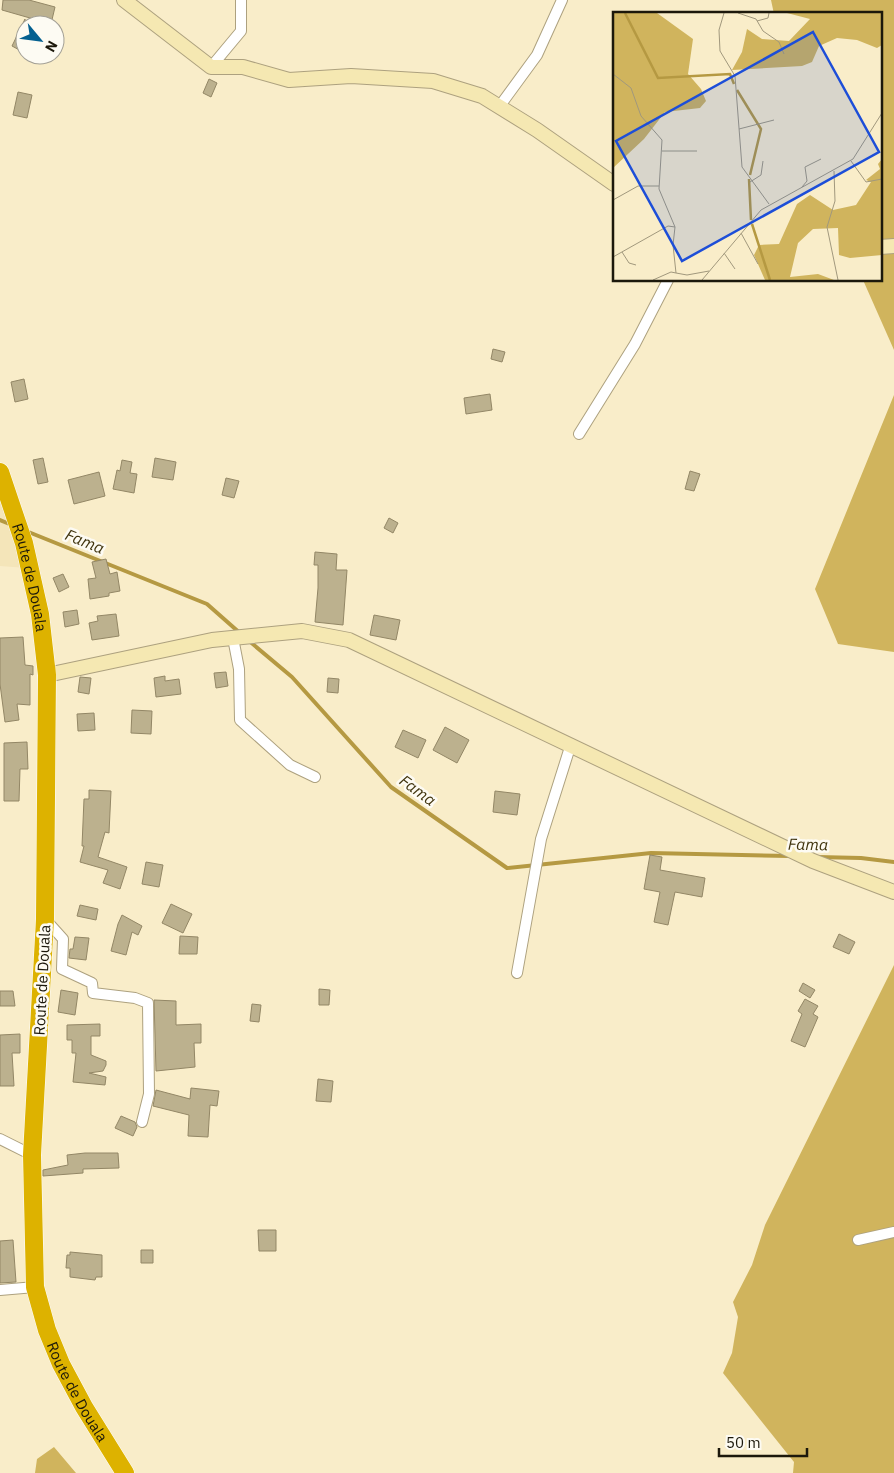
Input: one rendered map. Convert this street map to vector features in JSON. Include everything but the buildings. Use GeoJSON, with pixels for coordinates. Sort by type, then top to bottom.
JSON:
{"type":"FeatureCollection","features":[{"type":"Feature","properties":{"kind":"highway","name":"Route de Douala"},"geometry":{"type":"LineString","coordinates":[[0,472],[24,543],[40,614],[47,675],[45,919],[32,1155],[35,1287],[47,1330],[61,1364],[84,1408],[125,1473]]}},
{"type":"Feature","properties":{"kind":"street"},"geometry":{"type":"LineString","coordinates":[[124,0],[211,67],[243,67],[289,80],[351,76],[433,81],[482,96],[613,183]]}},
{"type":"Feature","properties":{"kind":"street"},"geometry":{"type":"LineString","coordinates":[[211,67],[241,31],[241,0]]}},
{"type":"Feature","properties":{"kind":"street"},"geometry":{"type":"LineString","coordinates":[[499,107],[537,55],[562,0]]}},
{"type":"Feature","properties":{"kind":"street"},"geometry":{"type":"LineString","coordinates":[[579,434],[635,344],[667,281]]}},
{"type":"Feature","properties":{"kind":"street"},"geometry":{"type":"LineString","coordinates":[[47,675],[233,638],[302,631],[349,640],[571,744],[813,861],[894,892]]}},
{"type":"Feature","properties":{"kind":"street"},"geometry":{"type":"LineString","coordinates":[[233,638],[239,669],[240,720],[290,765],[315,777]]}},
{"type":"Feature","properties":{"kind":"street"},"geometry":{"type":"LineString","coordinates":[[517,973],[541,839],[571,744]]}},
{"type":"Feature","properties":{"kind":"street"},"geometry":{"type":"LineString","coordinates":[[45,919],[64,939],[62,969],[92,982],[93,994],[135,998],[148,1003],[149,1094],[142,1122]]}},
{"type":"Feature","properties":{"kind":"street"},"geometry":{"type":"LineString","coordinates":[[0,1139],[32,1155]]}},
{"type":"Feature","properties":{"kind":"street"},"geometry":{"type":"LineString","coordinates":[[858,1240],[894,1232]]}},
{"type":"Feature","properties":{"kind":"street"},"geometry":{"type":"LineString","coordinates":[[0,1290],[35,1287]]}},
{"type":"Feature","properties":{"kind":"shaded area"},"geometry":{"type":"Polygon","coordinates":[[[771,0],[894,0],[894,350],[863,281],[882,281],[882,12],[774,12],[771,0]]]}},
{"type":"Feature","properties":{"kind":"shaded area"},"geometry":{"type":"Polygon","coordinates":[[[894,395],[894,652],[838,644],[815,589],[894,395]]]}},
{"type":"Feature","properties":{"kind":"shaded area"},"geometry":{"type":"Polygon","coordinates":[[[0,471],[27,568],[0,566],[0,471]]]}},
{"type":"Feature","properties":{"kind":"shaded area"},"geometry":{"type":"Polygon","coordinates":[[[894,965],[894,1473],[793,1473],[794,1462],[723,1373],[732,1353],[738,1317],[733,1302],[752,1265],[765,1225],[894,965]]]}},
{"type":"Feature","properties":{"kind":"shaded area"},"geometry":{"type":"Polygon","coordinates":[[[54,1447],[76,1473],[35,1473],[37,1459],[54,1447]]]}},
{"type":"Feature","properties":{"kind":"waterway","name":"Fama"},"geometry":{"type":"LineString","coordinates":[[0,520],[12,525]]}},
{"type":"Feature","properties":{"kind":"waterway","name":"Fama"},"geometry":{"type":"LineString","coordinates":[[26,531],[207,604],[241,634]]}},
{"type":"Feature","properties":{"kind":"waterway","name":"Fama"},"geometry":{"type":"LineString","coordinates":[[248,640],[292,677],[391,787],[507,868],[651,853],[790,856]]}},
{"type":"Feature","properties":{"kind":"waterway","name":"Fama"},"geometry":{"type":"LineString","coordinates":[[817,857],[861,858],[894,862]]}}]}
